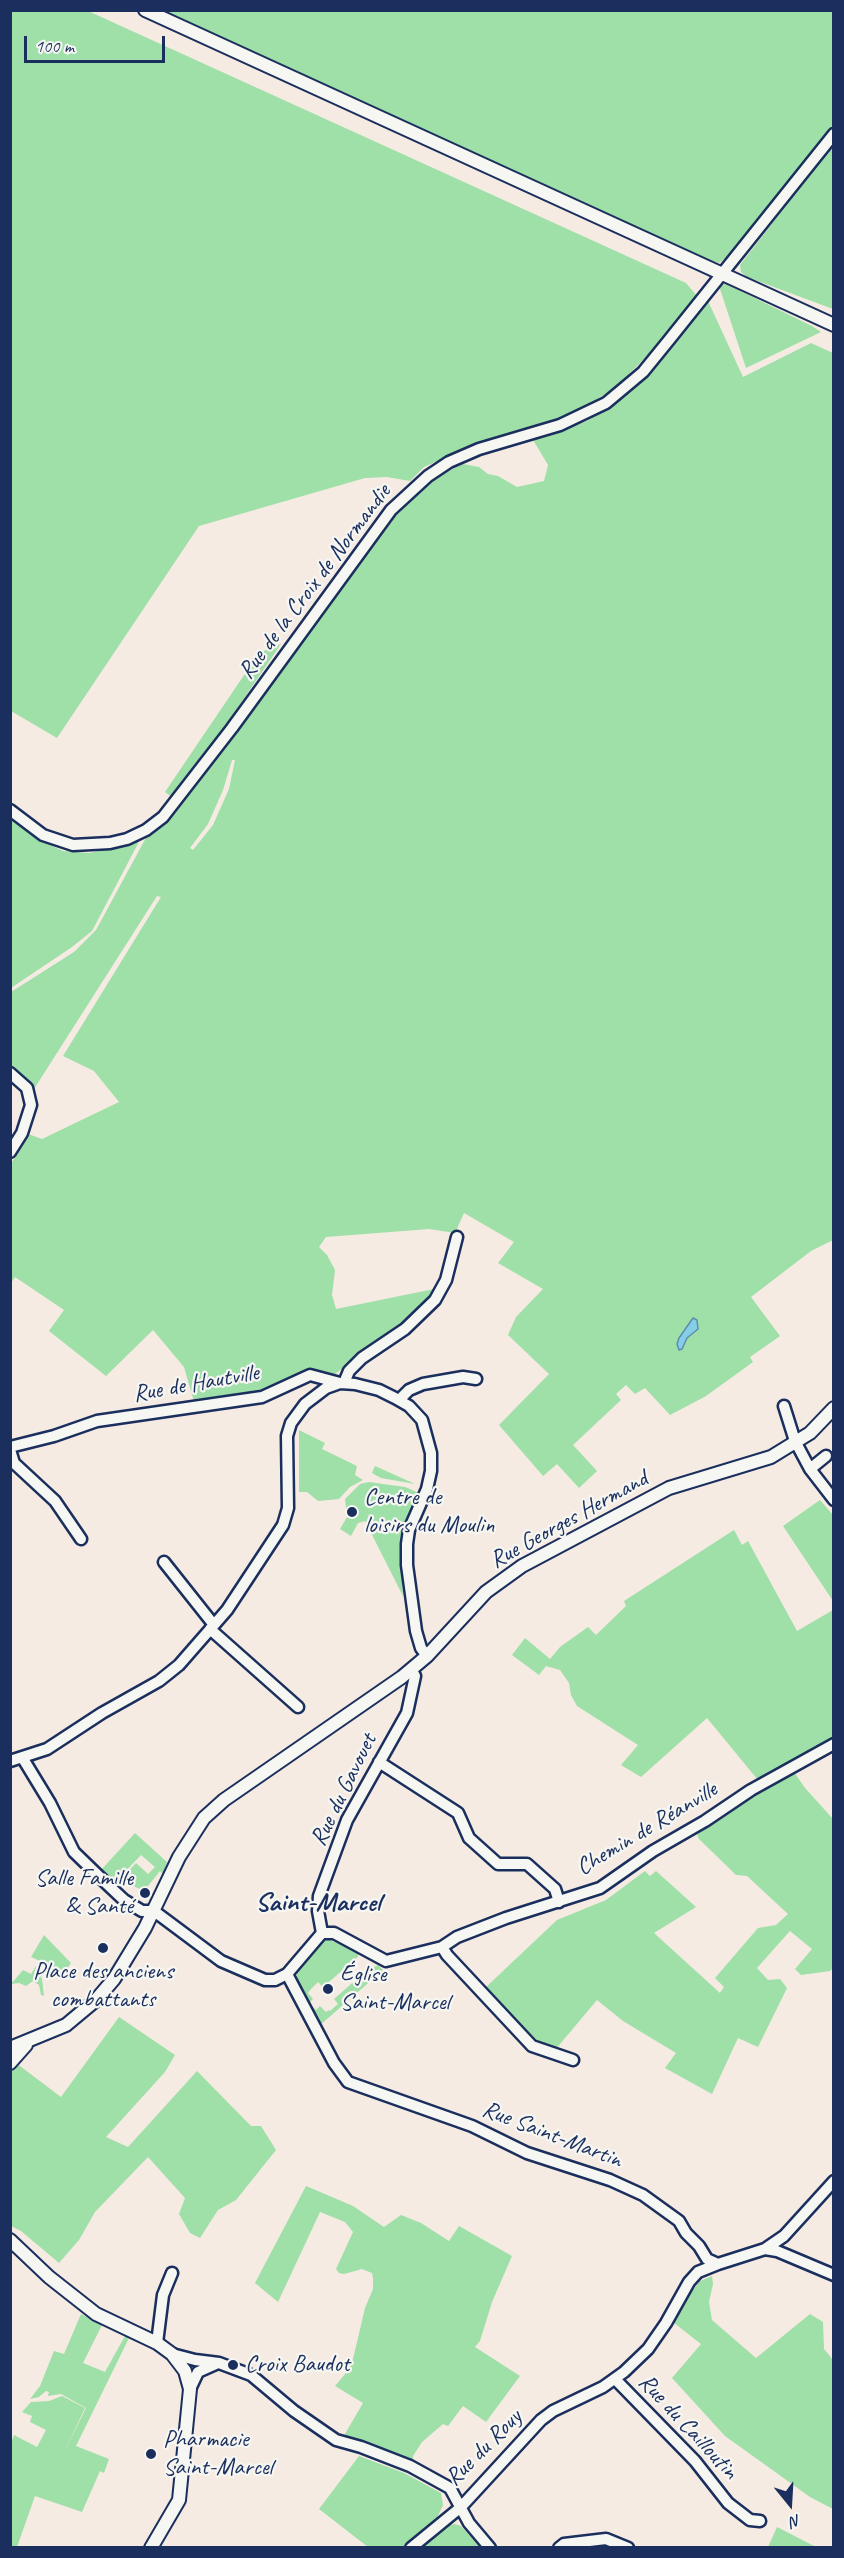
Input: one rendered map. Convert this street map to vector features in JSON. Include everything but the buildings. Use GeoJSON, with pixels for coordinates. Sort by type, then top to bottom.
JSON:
{"type":"FeatureCollection","features":[{"type":"Feature","properties":{"kind":"street"},"geometry":{"type":"LineString","coordinates":[[145,10],[834,325]]}},
{"type":"Feature","properties":{"kind":"street","name":"Rue de la Croix de Normandie"},"geometry":{"type":"LineString","coordinates":[[10,810],[43,835],[73,845],[110,843],[127,839],[146,830],[163,817],[232,728],[391,510],[411,491],[449,462],[479,449],[561,425],[606,403],[643,372],[834,134]]}},
{"type":"Feature","properties":{"kind":"street"},"geometry":{"type":"LineString","coordinates":[[10,1073],[27,1088],[31,1105],[22,1133],[10,1152]]}},
{"type":"Feature","properties":{"kind":"street"},"geometry":{"type":"LineString","coordinates":[[10,1761],[47,1749],[102,1713],[159,1681],[179,1665],[228,1610],[283,1525],[288,1508],[288,1436],[291,1423],[305,1404],[326,1388],[342,1383],[349,1371],[362,1358],[405,1329],[435,1300],[446,1280],[457,1237]]}},
{"type":"Feature","properties":{"kind":"street","name":"Rue de Hautville"},"geometry":{"type":"LineString","coordinates":[[10,1448],[98,1421],[262,1397],[310,1376],[379,1390],[409,1406],[422,1420],[428,1436],[431,1471],[427,1489],[409,1530],[407,1544],[407,1565],[417,1631],[421,1647],[427,1656]]}},
{"type":"Feature","properties":{"kind":"street"},"geometry":{"type":"LineString","coordinates":[[399,1400],[409,1390],[423,1384],[463,1377],[476,1378]]}},
{"type":"Feature","properties":{"kind":"street"},"geometry":{"type":"LineString","coordinates":[[784,1406],[795,1442],[810,1469],[834,1500]]}},
{"type":"Feature","properties":{"kind":"street","name":"Rue Georges Hermand"},"geometry":{"type":"LineString","coordinates":[[154,1911],[179,1857],[204,1818],[224,1800],[411,1669],[427,1656],[486,1592],[522,1566],[669,1488],[771,1456],[810,1432],[834,1408]]}},
{"type":"Feature","properties":{"kind":"street"},"geometry":{"type":"LineString","coordinates":[[10,1448],[14,1463],[55,1501],[81,1539]]}},
{"type":"Feature","properties":{"kind":"street"},"geometry":{"type":"LineString","coordinates":[[810,1469],[826,1456]]}},
{"type":"Feature","properties":{"kind":"street"},"geometry":{"type":"LineString","coordinates":[[164,1562],[212,1627],[298,1707]]}},
{"type":"Feature","properties":{"kind":"street","name":"Rue du Gavouet"},"geometry":{"type":"LineString","coordinates":[[322,1933],[318,1911],[319,1896],[347,1820],[407,1713],[415,1676],[411,1669]]}},
{"type":"Feature","properties":{"kind":"street","name":"Chemin de Réanville"},"geometry":{"type":"LineString","coordinates":[[322,1933],[334,1933],[386,1961],[442,1947],[457,1937],[506,1918],[600,1888],[653,1851],[705,1821],[751,1790],[834,1744]]}},
{"type":"Feature","properties":{"kind":"street"},"geometry":{"type":"LineString","coordinates":[[22,1757],[50,1803],[74,1852],[124,1900],[142,1911],[154,1911],[221,1961],[265,1980],[275,1980],[287,1974],[322,1933]]}},
{"type":"Feature","properties":{"kind":"street"},"geometry":{"type":"LineString","coordinates":[[379,1762],[458,1813],[469,1838],[498,1864],[527,1864],[555,1889],[559,1902]]}},
{"type":"Feature","properties":{"kind":"street"},"geometry":{"type":"LineString","coordinates":[[10,2048],[66,2025],[96,2000],[114,1979],[154,1911]]}},
{"type":"Feature","properties":{"kind":"street"},"geometry":{"type":"LineString","coordinates":[[442,1947],[532,2046],[573,2060]]}},
{"type":"Feature","properties":{"kind":"street","name":"Rue Saint-Martin"},"geometry":{"type":"LineString","coordinates":[[287,1974],[334,2063],[348,2082],[472,2126],[527,2153],[618,2183],[643,2195],[679,2221],[707,2259],[718,2264]]}},
{"type":"Feature","properties":{"kind":"street"},"geometry":{"type":"LineString","coordinates":[[10,2063],[29,2042]]}},
{"type":"Feature","properties":{"kind":"street"},"geometry":{"type":"LineString","coordinates":[[718,2264],[765,2249],[784,2236],[834,2181]]}},
{"type":"Feature","properties":{"kind":"street"},"geometry":{"type":"LineString","coordinates":[[10,2240],[50,2277],[96,2314],[157,2343],[172,2354],[185,2371],[190,2389]]}},
{"type":"Feature","properties":{"kind":"street","name":"Rue du Rouy"},"geometry":{"type":"LineString","coordinates":[[172,2354],[219,2363],[251,2375],[294,2411],[336,2440],[410,2466],[450,2488],[461,2507],[541,2420],[615,2379],[648,2349],[666,2323],[688,2282],[700,2254],[699,2246]]}},
{"type":"Feature","properties":{"kind":"street"},"geometry":{"type":"LineString","coordinates":[[765,2249],[777,2251],[834,2275]]}},
{"type":"Feature","properties":{"kind":"street","name":"Rue du Rouy"},"geometry":{"type":"LineString","coordinates":[[688,2282],[698,2272],[718,2264]]}},
{"type":"Feature","properties":{"kind":"street"},"geometry":{"type":"LineString","coordinates":[[157,2343],[163,2295],[172,2273]]}},
{"type":"Feature","properties":{"kind":"street"},"geometry":{"type":"LineString","coordinates":[[151,2547],[179,2499],[190,2389],[198,2372],[219,2363]]}},
{"type":"Feature","properties":{"kind":"street","name":"Rue du Cailloutin"},"geometry":{"type":"LineString","coordinates":[[615,2379],[695,2461],[728,2503],[750,2520],[760,2520]]}},
{"type":"Feature","properties":{"kind":"street"},"geometry":{"type":"LineString","coordinates":[[411,2547],[461,2507],[476,2532],[490,2547]]}},
{"type":"Feature","properties":{"kind":"street"},"geometry":{"type":"LineString","coordinates":[[559,2547],[564,2544],[606,2539],[628,2547]]}},
{"type":"Feature","properties":{"kind":"green space"},"geometry":{"type":"Polygon","coordinates":[[[11,11],[88,11],[686,283],[697,296],[648,355],[616,387],[559,419],[493,439],[444,458],[424,467],[410,481],[387,477],[365,478],[199,526],[57,738],[11,711],[11,11]]]}},
{"type":"Feature","properties":{"kind":"green space"},"geometry":{"type":"Polygon","coordinates":[[[165,11],[833,11],[833,125],[734,252],[719,263],[165,11]]]}},
{"type":"Feature","properties":{"kind":"green space"},"geometry":{"type":"Polygon","coordinates":[[[833,145],[833,309],[747,277],[741,272],[740,265],[833,145]]]}},
{"type":"Feature","properties":{"kind":"green space"},"geometry":{"type":"Polygon","coordinates":[[[726,284],[821,332],[746,368],[720,289],[721,285],[726,284]]]}},
{"type":"Feature","properties":{"kind":"green space"},"geometry":{"type":"Polygon","coordinates":[[[708,301],[743,377],[811,343],[833,353],[833,1240],[811,1251],[751,1297],[780,1336],[750,1357],[753,1362],[706,1396],[670,1415],[645,1388],[635,1394],[626,1385],[616,1394],[621,1400],[573,1445],[597,1471],[579,1488],[557,1464],[543,1476],[499,1425],[549,1374],[508,1335],[516,1317],[543,1289],[498,1263],[514,1242],[464,1213],[455,1233],[429,1229],[326,1237],[319,1247],[327,1255],[335,1270],[332,1295],[336,1309],[434,1289],[422,1307],[403,1326],[331,1377],[316,1372],[298,1374],[262,1392],[195,1405],[184,1367],[153,1330],[106,1376],[49,1331],[64,1310],[15,1277],[11,1283],[11,1164],[28,1134],[42,1139],[119,1102],[94,1071],[63,1056],[161,897],[157,896],[34,1089],[11,1065],[11,992],[74,952],[96,930],[148,834],[372,542],[406,502],[434,478],[463,464],[479,467],[488,474],[498,476],[517,487],[544,481],[548,465],[532,438],[587,421],[632,387],[668,352],[708,301]],[[232,760],[223,790],[208,824],[190,848],[193,850],[213,825],[229,789],[235,760],[232,760]]]}},
{"type":"Feature","properties":{"kind":"green space"},"geometry":{"type":"Polygon","coordinates":[[[281,644],[175,799],[165,792],[259,653],[281,644]]]}},
{"type":"Feature","properties":{"kind":"green space"},"geometry":{"type":"Polygon","coordinates":[[[11,820],[44,842],[63,851],[89,853],[118,847],[141,838],[92,931],[11,988],[11,820]]]}},
{"type":"Feature","properties":{"kind":"green space"},"geometry":{"type":"Polygon","coordinates":[[[299,1430],[325,1443],[322,1449],[357,1466],[355,1475],[363,1480],[350,1487],[339,1499],[318,1501],[307,1492],[299,1492],[299,1430]]]}},
{"type":"Feature","properties":{"kind":"green space"},"geometry":{"type":"Polygon","coordinates":[[[375,1466],[415,1484],[381,1478],[372,1473],[375,1466]]]}},
{"type":"Feature","properties":{"kind":"green space"},"geometry":{"type":"Polygon","coordinates":[[[369,1482],[405,1487],[419,1493],[402,1539],[400,1551],[403,1596],[365,1521],[358,1523],[351,1536],[340,1529],[347,1517],[345,1499],[360,1484],[369,1482]]]}},
{"type":"Feature","properties":{"kind":"green space"},"geometry":{"type":"Polygon","coordinates":[[[820,1500],[833,1515],[833,1601],[783,1526],[820,1500]]]}},
{"type":"Feature","properties":{"kind":"green space"},"geometry":{"type":"Polygon","coordinates":[[[734,1530],[742,1545],[748,1541],[797,1631],[833,1610],[833,1737],[758,1780],[707,1718],[641,1777],[621,1765],[638,1745],[577,1706],[571,1695],[569,1683],[560,1670],[546,1666],[539,1675],[512,1655],[525,1638],[550,1659],[560,1647],[588,1627],[596,1635],[626,1606],[624,1601],[734,1530]]]}},
{"type":"Feature","properties":{"kind":"green space"},"geometry":{"type":"Polygon","coordinates":[[[794,1772],[833,1819],[833,1968],[830,1971],[801,1975],[795,1969],[812,1949],[790,1931],[757,1968],[768,1980],[780,1979],[787,1988],[758,2047],[738,2038],[712,2094],[665,2068],[676,2053],[623,2021],[597,2000],[555,2050],[535,2040],[485,1988],[557,1920],[606,1900],[645,1871],[650,1876],[656,1871],[696,1907],[654,1933],[720,1993],[724,1987],[715,1978],[758,1928],[776,1925],[788,1914],[747,1876],[736,1875],[698,1838],[697,1831],[794,1772]]]}},
{"type":"Feature","properties":{"kind":"green space"},"geometry":{"type":"Polygon","coordinates":[[[135,1833],[167,1862],[163,1874],[160,1871],[144,1891],[123,1881],[125,1875],[136,1863],[148,1874],[155,1867],[141,1855],[121,1876],[117,1876],[112,1881],[101,1870],[135,1833]]]}},
{"type":"Feature","properties":{"kind":"green space"},"geometry":{"type":"Polygon","coordinates":[[[44,1935],[71,1963],[65,1972],[31,1957],[44,1935]]]}},
{"type":"Feature","properties":{"kind":"green space"},"geometry":{"type":"Polygon","coordinates":[[[327,1939],[358,1952],[358,1957],[323,1987],[318,1982],[311,1989],[308,1993],[313,1999],[309,2003],[316,2010],[320,2006],[326,2012],[330,2011],[338,2004],[334,1999],[366,1971],[378,1965],[383,1970],[319,2026],[296,1979],[297,1971],[319,1943],[327,1939]]]}},
{"type":"Feature","properties":{"kind":"green space"},"geometry":{"type":"Polygon","coordinates":[[[36,1966],[42,1979],[44,1996],[41,1995],[39,1985],[33,1981],[26,1986],[19,1983],[11,1984],[23,1970],[31,1974],[36,1966]]]}},
{"type":"Feature","properties":{"kind":"green space"},"geometry":{"type":"Polygon","coordinates":[[[119,2017],[175,2055],[165,2072],[106,2137],[128,2147],[197,2071],[251,2126],[261,2126],[276,2150],[236,2200],[218,2210],[200,2238],[190,2233],[179,2214],[185,2198],[148,2157],[95,2212],[79,2240],[59,2263],[21,2231],[11,2226],[10,2072],[16,2063],[61,2097],[119,2017]]]}},
{"type":"Feature","properties":{"kind":"green space"},"geometry":{"type":"Polygon","coordinates":[[[306,2186],[353,2206],[384,2227],[401,2215],[421,2223],[449,2241],[459,2226],[512,2256],[492,2302],[480,2341],[475,2347],[520,2376],[486,2422],[463,2406],[448,2426],[443,2424],[422,2442],[413,2456],[413,2461],[342,2439],[363,2403],[335,2386],[346,2373],[353,2359],[365,2308],[373,2289],[372,2273],[362,2269],[344,2274],[339,2273],[336,2269],[353,2232],[345,2222],[320,2212],[278,2302],[255,2283],[306,2186]]]}},
{"type":"Feature","properties":{"kind":"green space"},"geometry":{"type":"Polygon","coordinates":[[[712,2276],[713,2284],[709,2302],[712,2320],[756,2358],[810,2314],[823,2322],[824,2349],[833,2360],[833,2509],[810,2497],[725,2436],[672,2378],[701,2344],[674,2323],[688,2296],[700,2281],[712,2276]]]}},
{"type":"Feature","properties":{"kind":"green space"},"geometry":{"type":"Polygon","coordinates":[[[81,2314],[102,2325],[83,2363],[105,2372],[125,2336],[129,2338],[76,2446],[109,2459],[104,2473],[100,2471],[82,2512],[35,2496],[17,2547],[11,2547],[11,2443],[14,2435],[37,2447],[46,2430],[30,2422],[32,2416],[22,2412],[31,2402],[49,2401],[62,2396],[85,2408],[63,2454],[86,2408],[61,2394],[48,2396],[49,2392],[46,2391],[39,2397],[30,2399],[40,2386],[54,2351],[64,2354],[81,2314]]]}},
{"type":"Feature","properties":{"kind":"green space"},"geometry":{"type":"Polygon","coordinates":[[[359,2456],[404,2473],[441,2493],[443,2505],[437,2518],[403,2547],[368,2547],[319,2509],[359,2456]]]}},
{"type":"Feature","properties":{"kind":"green space"},"geometry":{"type":"Polygon","coordinates":[[[449,2525],[461,2526],[480,2547],[421,2547],[449,2525]]]}},
{"type":"Feature","properties":{"kind":"green space"},"geometry":{"type":"Polygon","coordinates":[[[777,2527],[816,2547],[768,2547],[777,2527]]]}},
{"type":"Feature","properties":{"kind":"water"},"geometry":{"type":"Polygon","coordinates":[[[693,1318],[697,1320],[698,1329],[687,1338],[682,1349],[679,1350],[677,1344],[679,1338],[693,1318]]]}},
{"type":"Feature","properties":{"kind":"place","name":"Centre de loisirs du Moulin"},"geometry":{"type":"Point","coordinates":[352,1512]}},
{"type":"Feature","properties":{"kind":"place","name":"Salle Famille & Santé"},"geometry":{"type":"Point","coordinates":[145,1893]}},
{"type":"Feature","properties":{"kind":"place","name":"Place des anciens combattants"},"geometry":{"type":"Point","coordinates":[103,1948]}},
{"type":"Feature","properties":{"kind":"place","name":"Église Saint-Marcel"},"geometry":{"type":"Point","coordinates":[328,1989]}},
{"type":"Feature","properties":{"kind":"place","name":"Croix Baudot"},"geometry":{"type":"Point","coordinates":[233,2365]}},
{"type":"Feature","properties":{"kind":"place","name":"Pharmacie Saint-Marcel"},"geometry":{"type":"Point","coordinates":[151,2454]}},
{"type":"Feature","properties":{"kind":"district","name":"Saint-Marcel"},"geometry":{"type":"Point","coordinates":[318,1903]}}]}
